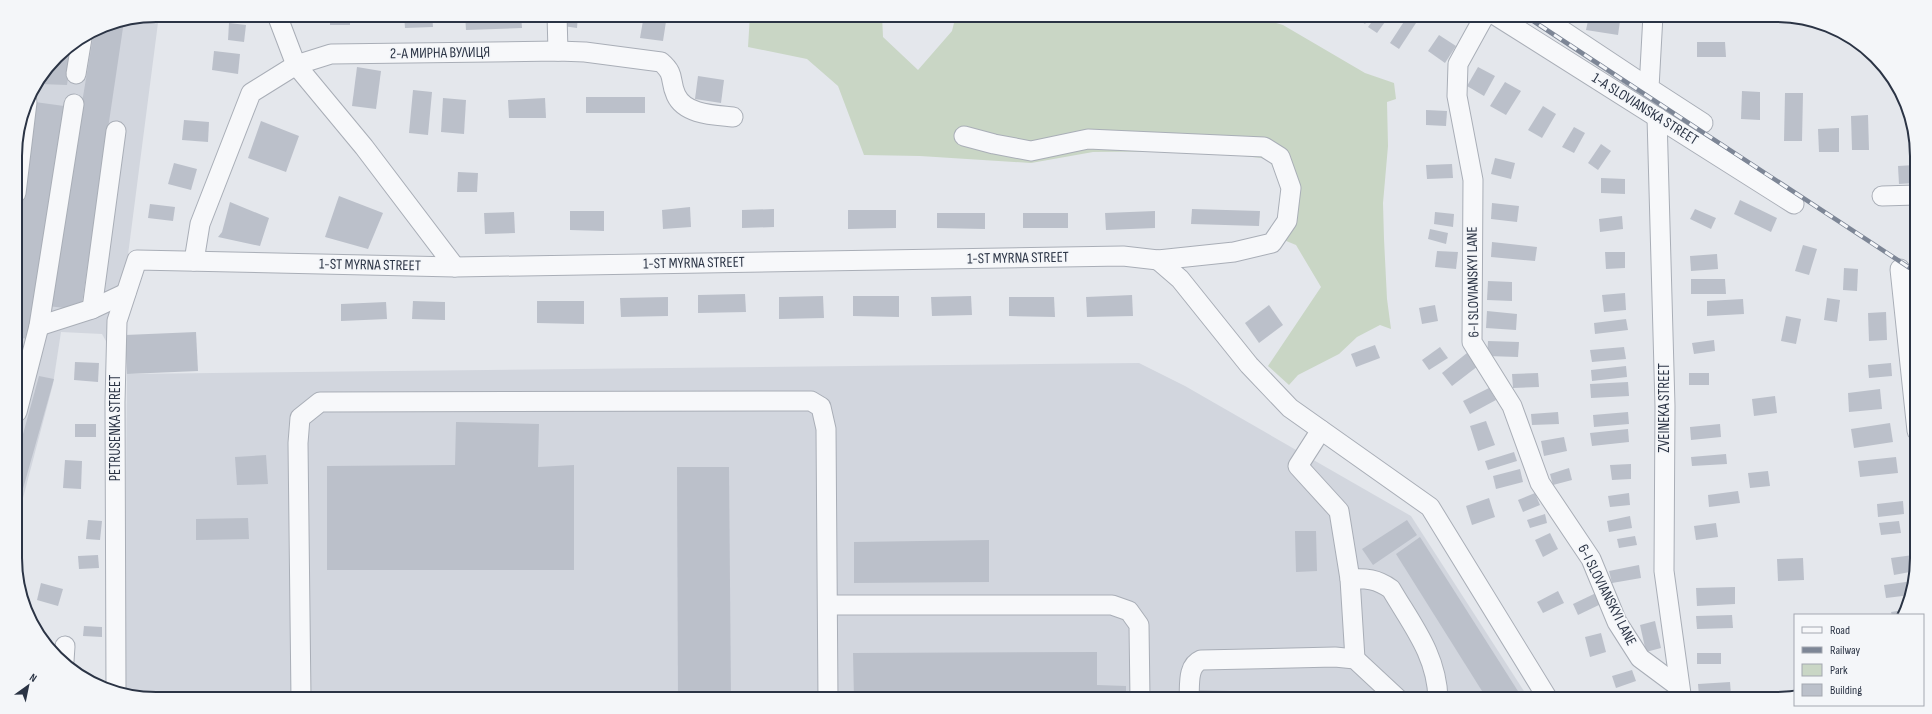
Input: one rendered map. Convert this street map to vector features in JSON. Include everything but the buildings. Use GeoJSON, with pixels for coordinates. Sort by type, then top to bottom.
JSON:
{"type":"FeatureCollection","features":[{"type":"Feature","properties":{"kind":"street"},"geometry":{"type":"LineString","coordinates":[[280,22],[296,65],[364,147],[455,267]]}},
{"type":"Feature","properties":{"kind":"street"},"geometry":{"type":"LineString","coordinates":[[557,22],[558,51]]}},
{"type":"Feature","properties":{"kind":"street","name":"6-I SLOVIANSKYI LANE"},"geometry":{"type":"LineString","coordinates":[[1481,22],[1458,64],[1457,96],[1473,180],[1472,342],[1512,406],[1540,483],[1591,559],[1617,622],[1640,658],[1679,692]]}},
{"type":"Feature","properties":{"kind":"street","name":"1-A SLOVIANSKA STREET"},"geometry":{"type":"LineString","coordinates":[[1506,22],[1794,204]]}},
{"type":"Feature","properties":{"kind":"street"},"geometry":{"type":"LineString","coordinates":[[1550,22],[1703,123]]}},
{"type":"Feature","properties":{"kind":"street"},"geometry":{"type":"LineString","coordinates":[[1649,88],[1653,22]]}},
{"type":"Feature","properties":{"kind":"street"},"geometry":{"type":"LineString","coordinates":[[76,74],[81,46]]}},
{"type":"Feature","properties":{"kind":"street","name":"2-А МИРНА ВУЛИЦЯ"},"geometry":{"type":"LineString","coordinates":[[194,261],[200,224],[251,93],[296,65],[331,54],[558,51],[585,52],[661,62],[670,70],[676,96],[685,106],[706,114],[733,117]]}},
{"type":"Feature","properties":{"kind":"street"},"geometry":{"type":"LineString","coordinates":[[22,392],[39,326],[74,104]]}},
{"type":"Feature","properties":{"kind":"street","name":"ZVEINEKA STREET"},"geometry":{"type":"LineString","coordinates":[[1657,117],[1665,406],[1664,571],[1680,692]]}},
{"type":"Feature","properties":{"kind":"street"},"geometry":{"type":"LineString","coordinates":[[92,309],[116,131]]}},
{"type":"Feature","properties":{"kind":"street","name":"1-ST MYRNA STREET"},"geometry":{"type":"LineString","coordinates":[[230,261],[455,267],[1123,256],[1158,260],[1234,252],[1272,243],[1287,221],[1291,188],[1280,157],[1264,148],[1088,139],[1031,152],[964,136]]}},
{"type":"Feature","properties":{"kind":"street"},"geometry":{"type":"LineString","coordinates":[[1882,196],[1910,195]]}},
{"type":"Feature","properties":{"kind":"street","name":"PETRUSENKA STREET"},"geometry":{"type":"LineString","coordinates":[[116,686],[115,410],[117,321],[137,260],[230,261]]}},
{"type":"Feature","properties":{"kind":"street"},"geometry":{"type":"LineString","coordinates":[[1158,260],[1180,279],[1249,366],[1290,408],[1430,507],[1544,692]]}},
{"type":"Feature","properties":{"kind":"street"},"geometry":{"type":"LineString","coordinates":[[1900,270],[1910,365]]}},
{"type":"Feature","properties":{"kind":"street"},"geometry":{"type":"LineString","coordinates":[[39,326],[92,309],[126,294]]}},
{"type":"Feature","properties":{"kind":"street"},"geometry":{"type":"LineString","coordinates":[[22,351],[34,345]]}},
{"type":"Feature","properties":{"kind":"street"},"geometry":{"type":"LineString","coordinates":[[300,692],[299,424],[300,418],[320,402],[811,401],[821,407],[826,429],[828,692]]}},
{"type":"Feature","properties":{"kind":"street"},"geometry":{"type":"LineString","coordinates":[[1321,430],[1298,466],[1339,510],[1350,579],[1355,659]]}},
{"type":"Feature","properties":{"kind":"street"},"geometry":{"type":"LineString","coordinates":[[1350,579],[1366,578],[1381,581],[1391,589],[1430,655],[1436,674],[1437,692]]}},
{"type":"Feature","properties":{"kind":"street"},"geometry":{"type":"LineString","coordinates":[[828,605],[1112,605],[1129,611],[1139,625],[1140,692]]}},
{"type":"Feature","properties":{"kind":"street"},"geometry":{"type":"LineString","coordinates":[[1190,692],[1191,671],[1195,663],[1201,660],[1335,657],[1355,659],[1390,692]]}},
{"type":"Feature","properties":{"kind":"shaded area"},"geometry":{"type":"Polygon","coordinates":[[[147,22],[158,22],[125,278],[107,343],[102,334],[61,332],[53,384],[22,502],[22,147],[27,121],[32,105],[40,89],[55,68],[68,55],[89,40],[113,29],[147,22]]]}},
{"type":"Feature","properties":{"kind":"shaded area"},"geometry":{"type":"Polygon","coordinates":[[[1139,363],[1185,386],[1411,516],[1524,692],[147,692],[130,689],[124,688],[127,374],[1139,363]]]}},
{"type":"Feature","properties":{"kind":"green space"},"geometry":{"type":"Polygon","coordinates":[[[750,22],[882,22],[883,37],[918,70],[952,31],[954,22],[1272,22],[1283,25],[1365,73],[1394,83],[1396,99],[1387,102],[1388,146],[1383,203],[1387,299],[1391,329],[1380,325],[1357,337],[1339,354],[1298,375],[1289,385],[1268,366],[1321,287],[1296,245],[1274,236],[1279,226],[1281,185],[1269,159],[1202,151],[1093,152],[1031,163],[920,156],[864,155],[838,86],[807,59],[748,47],[750,22]]]}},
{"type":"Feature","properties":{"kind":"railway"},"geometry":{"type":"LineString","coordinates":[[1535,22],[1910,268]]}}]}
